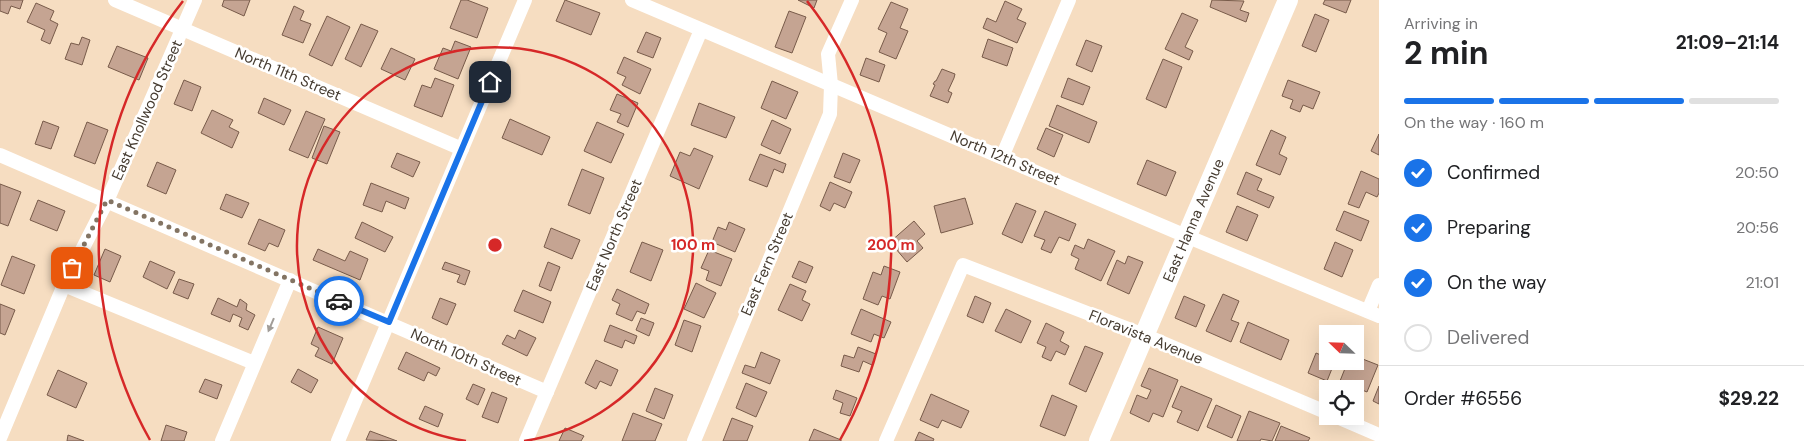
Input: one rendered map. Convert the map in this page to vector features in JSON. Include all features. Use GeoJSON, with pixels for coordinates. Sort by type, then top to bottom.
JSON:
{"type":"FeatureCollection","features":[{"type":"Feature","properties":{"kind":"street","name":"North 11th Street"},"geometry":{"type":"LineString","coordinates":[[115,0],[462,149]]}},
{"type":"Feature","properties":{"kind":"street","name":"East Knollwood Street"},"geometry":{"type":"LineString","coordinates":[[0,438],[64,285],[107,200],[195,0]]}},
{"type":"Feature","properties":{"kind":"street"},"geometry":{"type":"LineString","coordinates":[[338,441],[525,0]]}},
{"type":"Feature","properties":{"kind":"street","name":"North 12th Street"},"geometry":{"type":"LineString","coordinates":[[632,0],[1374,314]]}},
{"type":"Feature","properties":{"kind":"street"},"geometry":{"type":"LineString","coordinates":[[831,85],[828,54],[852,0]]}},
{"type":"Feature","properties":{"kind":"street"},"geometry":{"type":"LineString","coordinates":[[1002,157],[1069,0]]}},
{"type":"Feature","properties":{"kind":"street","name":"East Hanna Avenue"},"geometry":{"type":"LineString","coordinates":[[1098,441],[1288,0]]}},
{"type":"Feature","properties":{"kind":"street","name":"East North Street"},"geometry":{"type":"LineString","coordinates":[[526,441],[701,30]]}},
{"type":"Feature","properties":{"kind":"street","name":"East Fern Street"},"geometry":{"type":"LineString","coordinates":[[694,441],[830,114],[831,85]]}},
{"type":"Feature","properties":{"kind":"street","name":"North 10th Street"},"geometry":{"type":"LineString","coordinates":[[0,155],[547,392]]}},
{"type":"Feature","properties":{"kind":"street","name":"Floravista Avenue"},"geometry":{"type":"LineString","coordinates":[[886,441],[963,265],[1144,335],[1319,409]]}},
{"type":"Feature","properties":{"kind":"street"},"geometry":{"type":"LineString","coordinates":[[222,441],[290,280]]}},
{"type":"Feature","properties":{"kind":"street"},"geometry":{"type":"LineString","coordinates":[[64,285],[254,364]]}},
{"type":"Feature","properties":{"kind":"street"},"geometry":{"type":"LineString","coordinates":[[1374,314],[1379,285]]}},
{"type":"Feature","properties":{"kind":"street"},"geometry":{"type":"LineString","coordinates":[[1356,425],[1379,435]]}},
{"type":"Feature","properties":{"kind":"building"},"geometry":{"type":"Polygon","coordinates":[[[0,0],[23,0],[20,9],[11,6],[8,14],[0,11],[0,0]]]}},
{"type":"Feature","properties":{"kind":"building"},"geometry":{"type":"Polygon","coordinates":[[[224,0],[250,0],[244,16],[222,6],[224,0]]]}},
{"type":"Feature","properties":{"kind":"building"},"geometry":{"type":"Polygon","coordinates":[[[461,0],[467,0],[488,8],[477,38],[450,28],[461,0]]]}},
{"type":"Feature","properties":{"kind":"building"},"geometry":{"type":"Polygon","coordinates":[[[565,0],[600,13],[591,35],[556,21],[565,0]]]}},
{"type":"Feature","properties":{"kind":"building"},"geometry":{"type":"Polygon","coordinates":[[[798,0],[817,0],[814,8],[798,0]]]}},
{"type":"Feature","properties":{"kind":"building"},"geometry":{"type":"Polygon","coordinates":[[[1212,0],[1244,1],[1240,10],[1249,13],[1246,22],[1210,7],[1212,0]]]}},
{"type":"Feature","properties":{"kind":"building"},"geometry":{"type":"Polygon","coordinates":[[[1325,0],[1351,0],[1346,13],[1323,4],[1325,0]]]}},
{"type":"Feature","properties":{"kind":"building"},"geometry":{"type":"Polygon","coordinates":[[[1005,1],[1022,9],[1017,19],[1026,23],[1017,43],[983,28],[987,18],[996,22],[1005,1]]]}},
{"type":"Feature","properties":{"kind":"building"},"geometry":{"type":"Polygon","coordinates":[[[891,2],[908,9],[900,28],[908,31],[896,59],[879,52],[887,33],[878,29],[891,2]]]}},
{"type":"Feature","properties":{"kind":"building"},"geometry":{"type":"Polygon","coordinates":[[[36,3],[54,11],[50,20],[58,24],[50,44],[41,40],[45,30],[27,22],[36,3]]]}},
{"type":"Feature","properties":{"kind":"building"},"geometry":{"type":"Polygon","coordinates":[[[294,6],[304,11],[300,20],[311,24],[303,43],[282,35],[294,6]]]}},
{"type":"Feature","properties":{"kind":"building"},"geometry":{"type":"Polygon","coordinates":[[[789,11],[806,17],[792,53],[775,47],[789,11]]]}},
{"type":"Feature","properties":{"kind":"building"},"geometry":{"type":"Polygon","coordinates":[[[1182,13],[1198,20],[1185,47],[1193,51],[1189,60],[1165,49],[1182,13]]]}},
{"type":"Feature","properties":{"kind":"building"},"geometry":{"type":"Polygon","coordinates":[[[1315,14],[1329,20],[1316,52],[1302,46],[1315,14]]]}},
{"type":"Feature","properties":{"kind":"building"},"geometry":{"type":"Polygon","coordinates":[[[327,16],[350,27],[332,66],[309,55],[327,16]]]}},
{"type":"Feature","properties":{"kind":"building"},"geometry":{"type":"Polygon","coordinates":[[[361,24],[378,31],[361,67],[345,59],[361,24]]]}},
{"type":"Feature","properties":{"kind":"building"},"geometry":{"type":"Polygon","coordinates":[[[646,32],[661,38],[653,58],[637,52],[646,32]]]}},
{"type":"Feature","properties":{"kind":"building"},"geometry":{"type":"Polygon","coordinates":[[[82,37],[90,40],[82,65],[65,59],[71,43],[79,45],[82,37]]]}},
{"type":"Feature","properties":{"kind":"building"},"geometry":{"type":"Polygon","coordinates":[[[988,39],[1013,48],[1007,66],[982,57],[988,39]]]}},
{"type":"Feature","properties":{"kind":"building"},"geometry":{"type":"Polygon","coordinates":[[[1086,40],[1102,46],[1092,72],[1076,65],[1086,40]]]}},
{"type":"Feature","properties":{"kind":"building"},"geometry":{"type":"Polygon","coordinates":[[[455,41],[471,47],[458,79],[434,69],[443,48],[451,51],[455,41]]]}},
{"type":"Feature","properties":{"kind":"building"},"geometry":{"type":"Polygon","coordinates":[[[117,46],[148,58],[139,80],[108,67],[117,46]]]}},
{"type":"Feature","properties":{"kind":"building"},"geometry":{"type":"Polygon","coordinates":[[[391,48],[415,59],[405,80],[381,69],[391,48]]]}},
{"type":"Feature","properties":{"kind":"building"},"geometry":{"type":"Polygon","coordinates":[[[624,57],[651,69],[640,94],[622,85],[626,77],[617,73],[624,57]]]}},
{"type":"Feature","properties":{"kind":"building"},"geometry":{"type":"Polygon","coordinates":[[[866,58],[885,65],[879,82],[860,75],[866,58]]]}},
{"type":"Feature","properties":{"kind":"building"},"geometry":{"type":"Polygon","coordinates":[[[1163,59],[1182,67],[1166,108],[1146,99],[1163,59]]]}},
{"type":"Feature","properties":{"kind":"building"},"geometry":{"type":"Polygon","coordinates":[[[942,69],[955,74],[948,91],[952,93],[948,103],[930,96],[935,85],[933,84],[942,69]]]}},
{"type":"Feature","properties":{"kind":"building"},"geometry":{"type":"Polygon","coordinates":[[[435,78],[454,85],[442,117],[414,106],[422,85],[431,88],[435,78]]]}},
{"type":"Feature","properties":{"kind":"building"},"geometry":{"type":"Polygon","coordinates":[[[1068,78],[1090,87],[1083,105],[1061,97],[1068,78]]]}},
{"type":"Feature","properties":{"kind":"building"},"geometry":{"type":"Polygon","coordinates":[[[184,80],[201,87],[192,111],[174,104],[184,80]]]}},
{"type":"Feature","properties":{"kind":"building"},"geometry":{"type":"Polygon","coordinates":[[[1288,80],[1320,92],[1313,109],[1303,105],[1300,112],[1290,108],[1293,100],[1282,96],[1288,80]]]}},
{"type":"Feature","properties":{"kind":"building"},"geometry":{"type":"Polygon","coordinates":[[[772,81],[798,92],[786,119],[761,108],[772,81]]]}},
{"type":"Feature","properties":{"kind":"building"},"geometry":{"type":"Polygon","coordinates":[[[617,94],[638,103],[628,127],[617,122],[621,114],[610,110],[617,94]]]}},
{"type":"Feature","properties":{"kind":"building"},"geometry":{"type":"Polygon","coordinates":[[[264,98],[291,110],[284,125],[258,113],[264,98]]]}},
{"type":"Feature","properties":{"kind":"building"},"geometry":{"type":"Polygon","coordinates":[[[699,103],[735,117],[726,138],[691,125],[699,103]]]}},
{"type":"Feature","properties":{"kind":"building"},"geometry":{"type":"Polygon","coordinates":[[[1057,105],[1097,122],[1089,143],[1049,126],[1057,105]]]}},
{"type":"Feature","properties":{"kind":"building"},"geometry":{"type":"Polygon","coordinates":[[[212,110],[233,120],[229,127],[239,132],[232,148],[201,133],[212,110]]]}},
{"type":"Feature","properties":{"kind":"building"},"geometry":{"type":"Polygon","coordinates":[[[306,111],[325,119],[308,158],[289,150],[306,111]]]}},
{"type":"Feature","properties":{"kind":"building"},"geometry":{"type":"Polygon","coordinates":[[[510,119],[550,137],[542,155],[502,138],[510,119]]]}},
{"type":"Feature","properties":{"kind":"building"},"geometry":{"type":"Polygon","coordinates":[[[772,120],[791,129],[780,154],[761,145],[772,120]]]}},
{"type":"Feature","properties":{"kind":"building"},"geometry":{"type":"Polygon","coordinates":[[[43,121],[59,127],[51,149],[35,144],[43,121]]]}},
{"type":"Feature","properties":{"kind":"building"},"geometry":{"type":"Polygon","coordinates":[[[87,122],[108,130],[95,164],[74,156],[87,122]]]}},
{"type":"Feature","properties":{"kind":"building"},"geometry":{"type":"Polygon","coordinates":[[[597,122],[624,134],[611,163],[584,151],[597,122]]]}},
{"type":"Feature","properties":{"kind":"building"},"geometry":{"type":"Polygon","coordinates":[[[324,126],[340,132],[327,164],[312,158],[324,126]]]}},
{"type":"Feature","properties":{"kind":"building"},"geometry":{"type":"Polygon","coordinates":[[[1046,128],[1063,135],[1054,157],[1037,149],[1046,128]]]}},
{"type":"Feature","properties":{"kind":"building"},"geometry":{"type":"Polygon","coordinates":[[[1271,130],[1286,137],[1279,154],[1287,158],[1280,175],[1256,165],[1271,130]]]}},
{"type":"Feature","properties":{"kind":"building"},"geometry":{"type":"Polygon","coordinates":[[[1379,134],[1379,155],[1371,151],[1379,134]]]}},
{"type":"Feature","properties":{"kind":"building"},"geometry":{"type":"Polygon","coordinates":[[[694,148],[713,156],[699,189],[670,176],[680,152],[690,156],[694,148]]]}},
{"type":"Feature","properties":{"kind":"building"},"geometry":{"type":"Polygon","coordinates":[[[397,153],[420,162],[413,177],[391,167],[397,153]]]}},
{"type":"Feature","properties":{"kind":"building"},"geometry":{"type":"Polygon","coordinates":[[[843,153],[860,160],[850,183],[834,177],[843,153]]]}},
{"type":"Feature","properties":{"kind":"building"},"geometry":{"type":"Polygon","coordinates":[[[760,154],[786,164],[783,173],[774,169],[767,187],[749,180],[760,154]]]}},
{"type":"Feature","properties":{"kind":"building"},"geometry":{"type":"Polygon","coordinates":[[[1147,160],[1176,172],[1166,196],[1137,184],[1147,160]]]}},
{"type":"Feature","properties":{"kind":"building"},"geometry":{"type":"Polygon","coordinates":[[[157,162],[176,170],[166,194],[147,186],[157,162]]]}},
{"type":"Feature","properties":{"kind":"building"},"geometry":{"type":"Polygon","coordinates":[[[582,169],[604,178],[590,214],[568,205],[582,169]]]}},
{"type":"Feature","properties":{"kind":"building"},"geometry":{"type":"Polygon","coordinates":[[[1361,171],[1379,179],[1379,193],[1377,197],[1366,192],[1359,208],[1348,204],[1361,171]]]}},
{"type":"Feature","properties":{"kind":"building"},"geometry":{"type":"Polygon","coordinates":[[[1246,172],[1262,179],[1257,190],[1274,197],[1269,208],[1237,194],[1246,172]]]}},
{"type":"Feature","properties":{"kind":"building"},"geometry":{"type":"Polygon","coordinates":[[[830,182],[852,192],[845,208],[834,203],[830,211],[820,206],[830,182]]]}},
{"type":"Feature","properties":{"kind":"building"},"geometry":{"type":"Polygon","coordinates":[[[371,183],[409,198],[405,209],[386,201],[382,212],[363,205],[371,183]]]}},
{"type":"Feature","properties":{"kind":"building"},"geometry":{"type":"Polygon","coordinates":[[[0,184],[21,192],[8,226],[0,223],[0,184]]]}},
{"type":"Feature","properties":{"kind":"building"},"geometry":{"type":"Polygon","coordinates":[[[226,194],[249,203],[242,218],[220,209],[226,194]]]}},
{"type":"Feature","properties":{"kind":"building"},"geometry":{"type":"Polygon","coordinates":[[[965,198],[973,224],[941,233],[934,206],[965,198]]]}},
{"type":"Feature","properties":{"kind":"building"},"geometry":{"type":"Polygon","coordinates":[[[38,200],[65,211],[57,231],[30,220],[38,200]]]}},
{"type":"Feature","properties":{"kind":"building"},"geometry":{"type":"Polygon","coordinates":[[[1016,203],[1036,211],[1022,243],[1002,234],[1016,203]]]}},
{"type":"Feature","properties":{"kind":"building"},"geometry":{"type":"Polygon","coordinates":[[[1237,206],[1258,215],[1247,241],[1226,232],[1237,206]]]}},
{"type":"Feature","properties":{"kind":"building"},"geometry":{"type":"Polygon","coordinates":[[[1045,211],[1076,224],[1069,241],[1059,237],[1051,253],[1041,249],[1045,240],[1034,236],[1045,211]]]}},
{"type":"Feature","properties":{"kind":"building"},"geometry":{"type":"Polygon","coordinates":[[[1344,211],[1369,221],[1361,241],[1336,230],[1344,211]]]}},
{"type":"Feature","properties":{"kind":"building"},"geometry":{"type":"Polygon","coordinates":[[[259,219],[285,230],[278,247],[269,243],[265,251],[248,244],[259,219]]]}},
{"type":"Feature","properties":{"kind":"building"},"geometry":{"type":"Polygon","coordinates":[[[914,221],[925,234],[917,241],[923,248],[907,262],[890,242],[914,221]]]}},
{"type":"Feature","properties":{"kind":"building"},"geometry":{"type":"Polygon","coordinates":[[[362,222],[393,237],[385,252],[355,238],[362,222]]]}},
{"type":"Feature","properties":{"kind":"building"},"geometry":{"type":"Polygon","coordinates":[[[729,222],[745,229],[735,252],[712,242],[718,227],[726,230],[729,222]]]}},
{"type":"Feature","properties":{"kind":"building"},"geometry":{"type":"Polygon","coordinates":[[[551,228],[580,240],[572,259],[544,247],[551,228]]]}},
{"type":"Feature","properties":{"kind":"building"},"geometry":{"type":"Polygon","coordinates":[[[1088,239],[1115,251],[1101,281],[1075,269],[1079,259],[1071,255],[1075,245],[1084,249],[1088,239]]]}},
{"type":"Feature","properties":{"kind":"building"},"geometry":{"type":"Polygon","coordinates":[[[642,242],[663,250],[651,281],[630,272],[642,242]]]}},
{"type":"Feature","properties":{"kind":"building"},"geometry":{"type":"Polygon","coordinates":[[[1335,242],[1353,250],[1342,277],[1324,269],[1335,242]]]}},
{"type":"Feature","properties":{"kind":"building"},"geometry":{"type":"Polygon","coordinates":[[[105,249],[121,256],[110,282],[94,275],[105,249]]]}},
{"type":"Feature","properties":{"kind":"building"},"geometry":{"type":"Polygon","coordinates":[[[318,249],[345,261],[350,251],[368,259],[360,280],[313,260],[318,249]]]}},
{"type":"Feature","properties":{"kind":"building"},"geometry":{"type":"Polygon","coordinates":[[[709,250],[732,259],[721,286],[706,280],[709,271],[701,268],[709,250]]]}},
{"type":"Feature","properties":{"kind":"building"},"geometry":{"type":"Polygon","coordinates":[[[12,256],[35,265],[24,294],[1,285],[12,256]]]}},
{"type":"Feature","properties":{"kind":"building"},"geometry":{"type":"Polygon","coordinates":[[[1128,256],[1143,262],[1129,294],[1107,284],[1117,260],[1125,264],[1128,256]]]}},
{"type":"Feature","properties":{"kind":"building"},"geometry":{"type":"Polygon","coordinates":[[[150,261],[175,272],[167,289],[143,277],[150,261]]]}},
{"type":"Feature","properties":{"kind":"building"},"geometry":{"type":"Polygon","coordinates":[[[799,261],[813,267],[806,283],[792,277],[799,261]]]}},
{"type":"Feature","properties":{"kind":"building"},"geometry":{"type":"Polygon","coordinates":[[[445,262],[470,271],[465,285],[457,282],[460,275],[442,269],[445,262]]]}},
{"type":"Feature","properties":{"kind":"building"},"geometry":{"type":"Polygon","coordinates":[[[548,262],[560,267],[551,291],[539,286],[548,262]]]}},
{"type":"Feature","properties":{"kind":"building"},"geometry":{"type":"Polygon","coordinates":[[[884,266],[900,272],[890,299],[882,296],[878,305],[863,299],[873,272],[881,275],[884,266]]]}},
{"type":"Feature","properties":{"kind":"building"},"geometry":{"type":"Polygon","coordinates":[[[179,279],[194,284],[188,299],[173,293],[179,279]]]}},
{"type":"Feature","properties":{"kind":"building"},"geometry":{"type":"Polygon","coordinates":[[[696,283],[716,293],[704,318],[684,309],[696,283]]]}},
{"type":"Feature","properties":{"kind":"building"},"geometry":{"type":"Polygon","coordinates":[[[790,284],[806,291],[802,300],[810,304],[802,321],[778,310],[790,284]]]}},
{"type":"Feature","properties":{"kind":"building"},"geometry":{"type":"Polygon","coordinates":[[[617,289],[649,304],[645,314],[637,311],[632,321],[616,314],[620,304],[612,300],[617,289]]]}},
{"type":"Feature","properties":{"kind":"building"},"geometry":{"type":"Polygon","coordinates":[[[523,290],[551,302],[543,323],[514,311],[523,290]]]}},
{"type":"Feature","properties":{"kind":"building"},"geometry":{"type":"Polygon","coordinates":[[[1223,294],[1239,301],[1231,320],[1239,323],[1231,342],[1206,331],[1223,294]]]}},
{"type":"Feature","properties":{"kind":"building"},"geometry":{"type":"Polygon","coordinates":[[[975,296],[991,303],[983,323],[967,316],[975,296]]]}},
{"type":"Feature","properties":{"kind":"building"},"geometry":{"type":"Polygon","coordinates":[[[1184,296],[1205,305],[1196,327],[1175,318],[1184,296]]]}},
{"type":"Feature","properties":{"kind":"building"},"geometry":{"type":"Polygon","coordinates":[[[218,298],[237,307],[240,299],[247,304],[246,310],[255,315],[248,330],[239,326],[242,318],[233,314],[230,322],[211,314],[218,298]]]}},
{"type":"Feature","properties":{"kind":"building"},"geometry":{"type":"Polygon","coordinates":[[[440,298],[456,304],[447,325],[432,318],[440,298]]]}},
{"type":"Feature","properties":{"kind":"building"},"geometry":{"type":"Polygon","coordinates":[[[0,304],[15,310],[5,335],[0,333],[0,304]]]}},
{"type":"Feature","properties":{"kind":"building"},"geometry":{"type":"Polygon","coordinates":[[[861,309],[891,322],[884,338],[874,334],[871,342],[851,334],[861,309]]]}},
{"type":"Feature","properties":{"kind":"building"},"geometry":{"type":"Polygon","coordinates":[[[1006,309],[1031,321],[1021,343],[995,331],[1006,309]]]}},
{"type":"Feature","properties":{"kind":"building"},"geometry":{"type":"Polygon","coordinates":[[[641,318],[654,323],[649,336],[636,330],[641,318]]]}},
{"type":"Feature","properties":{"kind":"building"},"geometry":{"type":"Polygon","coordinates":[[[684,320],[701,326],[692,352],[675,345],[684,320]]]}},
{"type":"Feature","properties":{"kind":"building"},"geometry":{"type":"Polygon","coordinates":[[[1248,322],[1289,340],[1281,360],[1240,342],[1248,322]]]}},
{"type":"Feature","properties":{"kind":"building"},"geometry":{"type":"Polygon","coordinates":[[[1046,323],[1064,332],[1060,341],[1069,346],[1065,355],[1056,351],[1051,361],[1042,357],[1046,347],[1037,343],[1046,323]]]}},
{"type":"Feature","properties":{"kind":"building"},"geometry":{"type":"Polygon","coordinates":[[[610,325],[637,336],[634,344],[625,340],[622,348],[604,341],[610,325]]]}},
{"type":"Feature","properties":{"kind":"building"},"geometry":{"type":"Polygon","coordinates":[[[318,327],[343,338],[332,364],[315,356],[319,348],[311,344],[318,327]]]}},
{"type":"Feature","properties":{"kind":"building"},"geometry":{"type":"Polygon","coordinates":[[[519,330],[536,338],[527,356],[502,344],[507,335],[515,339],[519,330]]]}},
{"type":"Feature","properties":{"kind":"building"},"geometry":{"type":"Polygon","coordinates":[[[1085,346],[1103,353],[1086,392],[1069,384],[1085,346]]]}},
{"type":"Feature","properties":{"kind":"building"},"geometry":{"type":"Polygon","coordinates":[[[858,347],[876,354],[872,365],[863,361],[859,372],[841,366],[844,355],[854,358],[858,347]]]}},
{"type":"Feature","properties":{"kind":"building"},"geometry":{"type":"Polygon","coordinates":[[[406,352],[440,368],[436,376],[428,372],[424,381],[398,369],[406,352]]]}},
{"type":"Feature","properties":{"kind":"building"},"geometry":{"type":"Polygon","coordinates":[[[761,352],[780,360],[770,384],[742,373],[745,365],[755,368],[761,352]]]}},
{"type":"Feature","properties":{"kind":"building"},"geometry":{"type":"Polygon","coordinates":[[[1316,353],[1319,354],[1319,370],[1331,370],[1327,380],[1308,373],[1316,353]]]}},
{"type":"Feature","properties":{"kind":"building"},"geometry":{"type":"Polygon","coordinates":[[[596,360],[618,370],[611,386],[600,381],[596,389],[585,383],[596,360]]]}},
{"type":"Feature","properties":{"kind":"building"},"geometry":{"type":"Polygon","coordinates":[[[1364,360],[1378,365],[1367,392],[1364,391],[1364,380],[1340,380],[1344,370],[1364,370],[1364,360]]]}},
{"type":"Feature","properties":{"kind":"building"},"geometry":{"type":"Polygon","coordinates":[[[1149,368],[1178,380],[1163,417],[1153,413],[1149,422],[1130,413],[1137,395],[1147,399],[1151,390],[1141,386],[1149,368]]]}},
{"type":"Feature","properties":{"kind":"building"},"geometry":{"type":"Polygon","coordinates":[[[298,369],[318,380],[311,393],[291,382],[298,369]]]}},
{"type":"Feature","properties":{"kind":"building"},"geometry":{"type":"Polygon","coordinates":[[[58,370],[87,383],[76,408],[47,395],[58,370]]]}},
{"type":"Feature","properties":{"kind":"building"},"geometry":{"type":"Polygon","coordinates":[[[205,379],[222,385],[217,399],[199,392],[205,379]]]}},
{"type":"Feature","properties":{"kind":"building"},"geometry":{"type":"Polygon","coordinates":[[[746,383],[767,392],[756,417],[736,408],[746,383]]]}},
{"type":"Feature","properties":{"kind":"building"},"geometry":{"type":"Polygon","coordinates":[[[473,384],[485,389],[478,405],[466,399],[473,384]]]}},
{"type":"Feature","properties":{"kind":"building"},"geometry":{"type":"Polygon","coordinates":[[[1181,386],[1212,399],[1198,431],[1177,422],[1182,411],[1172,407],[1181,386]]]}},
{"type":"Feature","properties":{"kind":"building"},"geometry":{"type":"Polygon","coordinates":[[[1379,386],[1379,404],[1373,401],[1379,386]]]}},
{"type":"Feature","properties":{"kind":"building"},"geometry":{"type":"Polygon","coordinates":[[[655,388],[673,395],[664,419],[646,411],[655,388]]]}},
{"type":"Feature","properties":{"kind":"building"},"geometry":{"type":"Polygon","coordinates":[[[836,390],[857,398],[850,416],[840,413],[843,403],[833,399],[836,390]]]}},
{"type":"Feature","properties":{"kind":"building"},"geometry":{"type":"Polygon","coordinates":[[[492,392],[507,398],[498,423],[482,417],[492,392]]]}},
{"type":"Feature","properties":{"kind":"building"},"geometry":{"type":"Polygon","coordinates":[[[931,394],[969,411],[961,428],[942,420],[938,428],[920,420],[931,394]]]}},
{"type":"Feature","properties":{"kind":"building"},"geometry":{"type":"Polygon","coordinates":[[[1052,395],[1077,406],[1065,436],[1040,426],[1052,395]]]}},
{"type":"Feature","properties":{"kind":"building"},"geometry":{"type":"Polygon","coordinates":[[[1216,405],[1241,416],[1232,438],[1207,427],[1216,405]]]}},
{"type":"Feature","properties":{"kind":"building"},"geometry":{"type":"Polygon","coordinates":[[[425,406],[443,414],[438,427],[419,419],[425,406]]]}},
{"type":"Feature","properties":{"kind":"building"},"geometry":{"type":"Polygon","coordinates":[[[1249,411],[1280,423],[1272,441],[1261,439],[1260,441],[1237,441],[1249,411]]]}},
{"type":"Feature","properties":{"kind":"building"},"geometry":{"type":"Polygon","coordinates":[[[633,413],[662,424],[655,441],[622,441],[633,413]]]}},
{"type":"Feature","properties":{"kind":"building"},"geometry":{"type":"Polygon","coordinates":[[[732,418],[753,426],[747,441],[723,441],[732,418]]]}},
{"type":"Feature","properties":{"kind":"building"},"geometry":{"type":"Polygon","coordinates":[[[166,425],[187,432],[184,441],[161,441],[166,425]]]}},
{"type":"Feature","properties":{"kind":"building"},"geometry":{"type":"Polygon","coordinates":[[[1281,426],[1310,438],[1308,441],[1275,441],[1281,426]]]}},
{"type":"Feature","properties":{"kind":"building"},"geometry":{"type":"Polygon","coordinates":[[[565,428],[584,436],[581,441],[559,441],[565,428]]]}},
{"type":"Feature","properties":{"kind":"building"},"geometry":{"type":"Polygon","coordinates":[[[814,429],[841,440],[841,441],[809,441],[814,429]]]}},
{"type":"Feature","properties":{"kind":"building"},"geometry":{"type":"Polygon","coordinates":[[[370,431],[397,441],[366,440],[370,431]]]}},
{"type":"Feature","properties":{"kind":"building"},"geometry":{"type":"Polygon","coordinates":[[[919,432],[934,439],[933,441],[915,441],[919,432]]]}},
{"type":"Feature","properties":{"kind":"building"},"geometry":{"type":"Polygon","coordinates":[[[68,435],[84,441],[67,441],[68,435]]]}},
{"type":"Feature","properties":{"kind":"way so far"},"geometry":{"type":"LineString","coordinates":[[72,268],[107,200],[339,301]]}},
{"type":"Feature","properties":{"kind":"route"},"geometry":{"type":"LineString","coordinates":[[339,301],[389,322],[490,82]]}}]}
